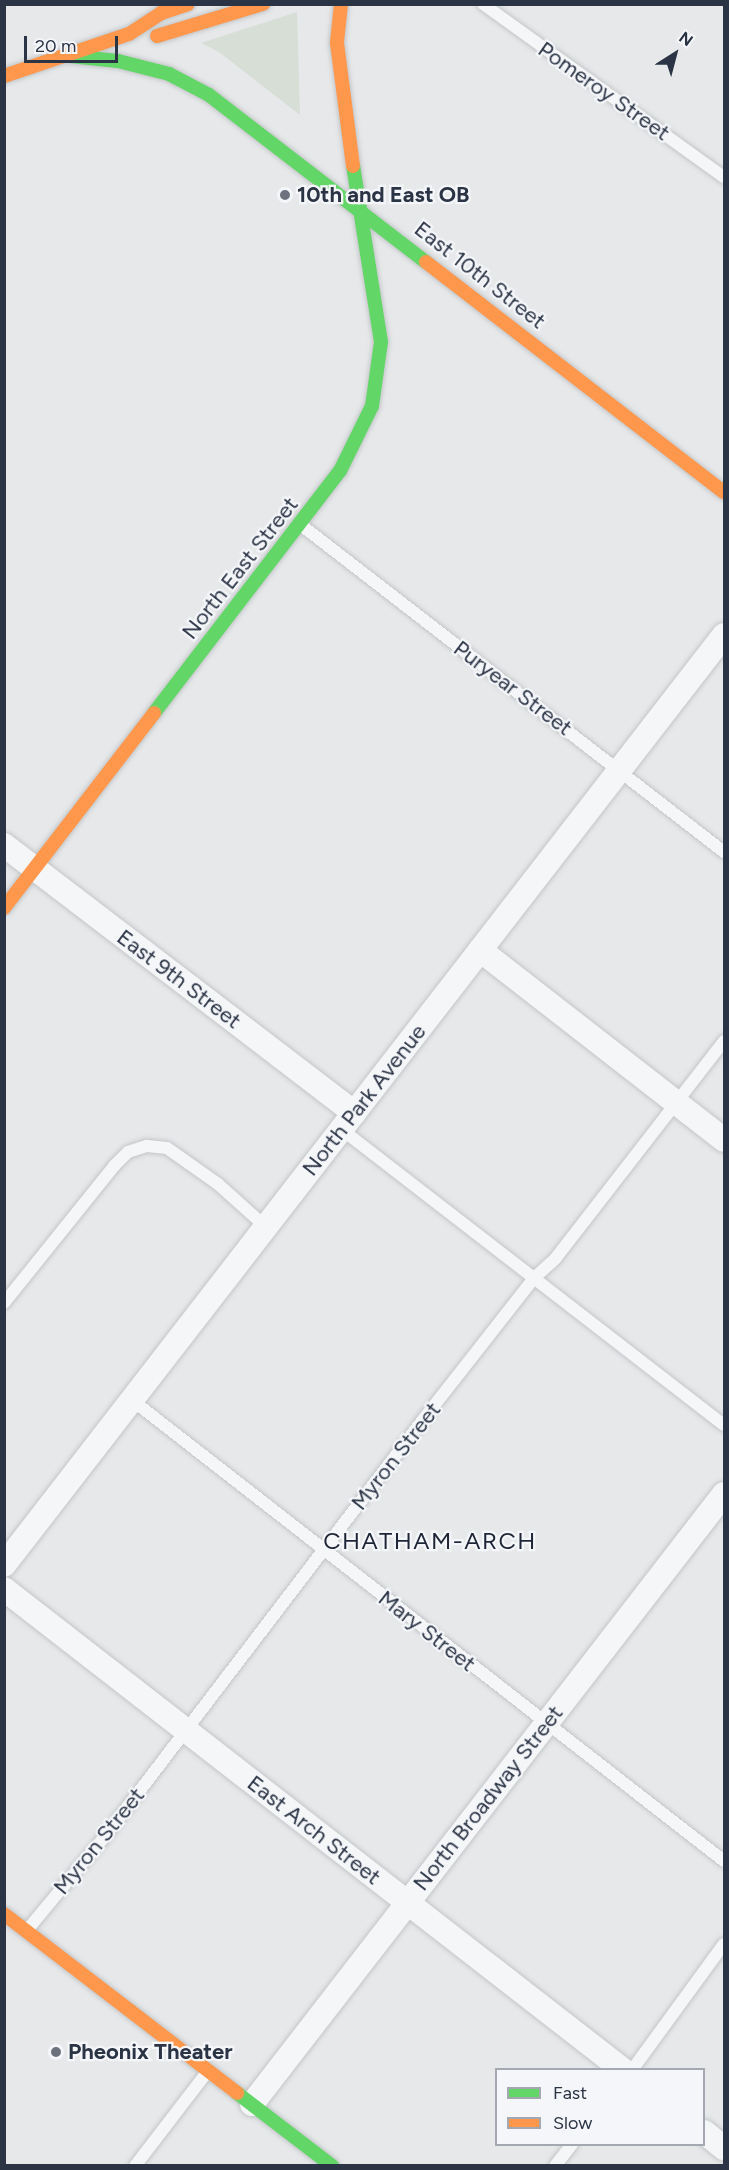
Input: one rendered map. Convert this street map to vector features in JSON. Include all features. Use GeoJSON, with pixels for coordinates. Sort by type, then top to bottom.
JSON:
{"type":"FeatureCollection","features":[{"type":"Feature","properties":{"kind":"main road"},"geometry":{"type":"LineString","coordinates":[[4,76],[70,56],[129,34],[161,13],[188,4]]}},
{"type":"Feature","properties":{"kind":"main road"},"geometry":{"type":"LineString","coordinates":[[129,34],[160,36],[263,4]]}},
{"type":"Feature","properties":{"kind":"main road","name":"North East Street"},"geometry":{"type":"LineString","coordinates":[[4,908],[301,525],[355,447],[377,386],[379,323],[357,207],[337,43],[341,4]]}},
{"type":"Feature","properties":{"kind":"main road","name":"East 10th Street"},"geometry":{"type":"LineString","coordinates":[[70,56],[118,61],[179,79],[209,95],[724,492]]}},
{"type":"Feature","properties":{"kind":"main road"},"geometry":{"type":"LineString","coordinates":[[11,1922],[332,2166]]}},
{"type":"Feature","properties":{"kind":"street","name":"North Park Avenue"},"geometry":{"type":"LineString","coordinates":[[9,1551],[132,1400],[724,635]]}},
{"type":"Feature","properties":{"kind":"street","name":"East 9th Street"},"geometry":{"type":"LineString","coordinates":[[4,845],[348,1121]]}},
{"type":"Feature","properties":{"kind":"street"},"geometry":{"type":"LineString","coordinates":[[480,950],[724,1140]]}},
{"type":"Feature","properties":{"kind":"street","name":"North Broadway Street"},"geometry":{"type":"LineString","coordinates":[[252,2104],[724,1494]]}},
{"type":"Feature","properties":{"kind":"street","name":"East Arch Street"},"geometry":{"type":"LineString","coordinates":[[4,1589],[620,2068]]}},
{"type":"Feature","properties":{"kind":"street"},"geometry":{"type":"LineString","coordinates":[[705,2133],[724,2148]]}},
{"type":"Feature","properties":{"kind":"lane","name":"Pomeroy Street"},"geometry":{"type":"LineString","coordinates":[[483,4],[724,177]]}},
{"type":"Feature","properties":{"kind":"lane","name":"Puryear Street"},"geometry":{"type":"LineString","coordinates":[[301,525],[724,852]]}},
{"type":"Feature","properties":{"kind":"lane","name":"Myron Street"},"geometry":{"type":"LineString","coordinates":[[11,1922],[185,1731],[534,1278],[555,1259],[724,1041]]}},
{"type":"Feature","properties":{"kind":"lane"},"geometry":{"type":"LineString","coordinates":[[348,1121],[534,1278],[724,1425]]}},
{"type":"Feature","properties":{"kind":"lane"},"geometry":{"type":"LineString","coordinates":[[4,1303],[115,1165],[128,1152],[147,1146],[167,1148],[198,1169],[266,1227]]}},
{"type":"Feature","properties":{"kind":"lane","name":"Mary Street"},"geometry":{"type":"LineString","coordinates":[[132,1400],[545,1724],[724,1861]]}},
{"type":"Feature","properties":{"kind":"lane"},"geometry":{"type":"LineString","coordinates":[[633,2068],[724,1944]]}},
{"type":"Feature","properties":{"kind":"lane"},"geometry":{"type":"LineString","coordinates":[[135,2166],[208,2071]]}},
{"type":"Feature","properties":{"kind":"lane"},"geometry":{"type":"LineString","coordinates":[[555,2166],[571,2146]]}},
{"type":"Feature","properties":{"kind":"shaded area"},"geometry":{"type":"Polygon","coordinates":[[[297,12],[300,115],[219,52],[201,43],[297,12]]]}},
{"type":"Feature","properties":{"kind":"traffic: fast"},"geometry":{"type":"LineString","coordinates":[[70,56],[118,61],[169,74],[209,95],[426,262]]}},
{"type":"Feature","properties":{"kind":"traffic: fast"},"geometry":{"type":"LineString","coordinates":[[154,713],[340,471],[372,406],[381,342],[353,166]]}},
{"type":"Feature","properties":{"kind":"traffic: fast"},"geometry":{"type":"LineString","coordinates":[[237,2093],[332,2166]]}},
{"type":"Feature","properties":{"kind":"traffic: slow"},"geometry":{"type":"LineString","coordinates":[[4,76],[129,34],[161,13],[188,4]]}},
{"type":"Feature","properties":{"kind":"traffic: slow"},"geometry":{"type":"LineString","coordinates":[[157,36],[263,4]]}},
{"type":"Feature","properties":{"kind":"traffic: slow"},"geometry":{"type":"LineString","coordinates":[[341,4],[337,43],[353,166]]}},
{"type":"Feature","properties":{"kind":"traffic: slow"},"geometry":{"type":"LineString","coordinates":[[426,262],[724,492]]}},
{"type":"Feature","properties":{"kind":"traffic: slow"},"geometry":{"type":"LineString","coordinates":[[4,908],[154,713]]}},
{"type":"Feature","properties":{"kind":"traffic: slow"},"geometry":{"type":"LineString","coordinates":[[4,1914],[237,2093]]}},
{"type":"Feature","properties":{"kind":"place","name":"10th and East OB"},"geometry":{"type":"Point","coordinates":[285,195]}},
{"type":"Feature","properties":{"kind":"place","name":"Pheonix Theater"},"geometry":{"type":"Point","coordinates":[56,2052]}},
{"type":"Feature","properties":{"kind":"district","name":"CHATHAM-ARCH"},"geometry":{"type":"Point","coordinates":[430,1541]}}]}
